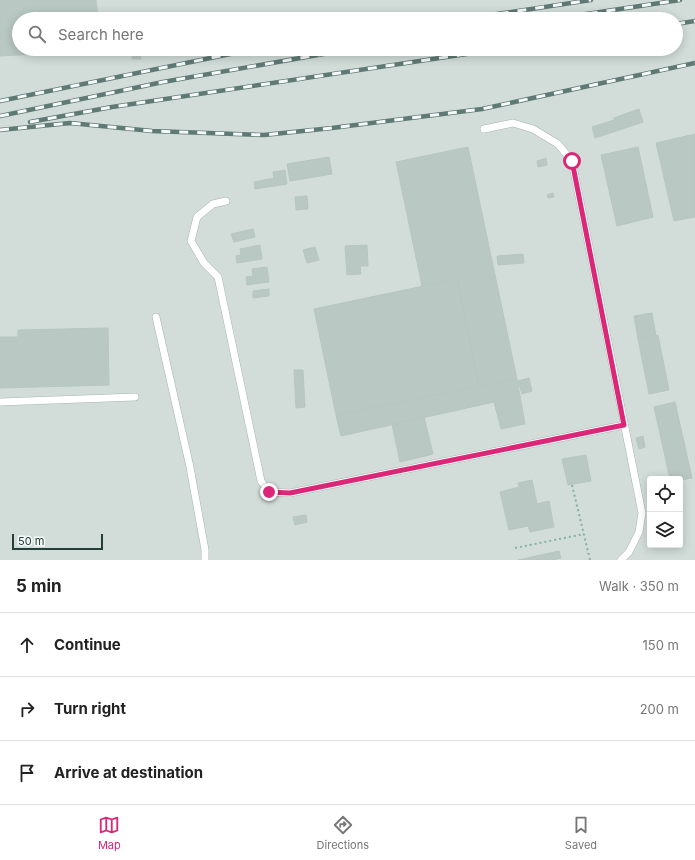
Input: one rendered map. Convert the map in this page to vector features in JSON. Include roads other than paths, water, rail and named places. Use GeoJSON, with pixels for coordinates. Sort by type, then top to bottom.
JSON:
{"type":"FeatureCollection","features":[{"type":"Feature","properties":{"kind":"lane"},"geometry":{"type":"LineString","coordinates":[[484,129],[513,123],[533,129],[558,144],[572,161],[642,513],[639,532],[629,552],[621,560]]}},
{"type":"Feature","properties":{"kind":"lane"},"geometry":{"type":"LineString","coordinates":[[226,201],[213,204],[197,217],[191,241],[204,263],[218,277],[261,481],[269,492],[290,493],[624,425]]}},
{"type":"Feature","properties":{"kind":"lane"},"geometry":{"type":"LineString","coordinates":[[156,317],[190,467],[205,550],[205,560]]}},
{"type":"Feature","properties":{"kind":"lane"},"geometry":{"type":"LineString","coordinates":[[0,402],[135,397]]}},
{"type":"Feature","properties":{"kind":"railway"},"geometry":{"type":"LineString","coordinates":[[511,12],[591,0]]}},
{"type":"Feature","properties":{"kind":"railway"},"geometry":{"type":"LineString","coordinates":[[600,12],[680,0]]}},
{"type":"Feature","properties":{"kind":"railway"},"geometry":{"type":"LineString","coordinates":[[683,23],[695,21]]}},
{"type":"Feature","properties":{"kind":"railway"},"geometry":{"type":"LineString","coordinates":[[0,101],[220,56]]}},
{"type":"Feature","properties":{"kind":"railway"},"geometry":{"type":"LineString","coordinates":[[0,116],[163,82],[312,56]]}},
{"type":"Feature","properties":{"kind":"railway"},"geometry":{"type":"LineString","coordinates":[[30,122],[112,107],[453,56]]}},
{"type":"Feature","properties":{"kind":"railway"},"geometry":{"type":"LineString","coordinates":[[0,130],[70,123],[152,131],[264,135],[482,109],[695,63]]}}]}
